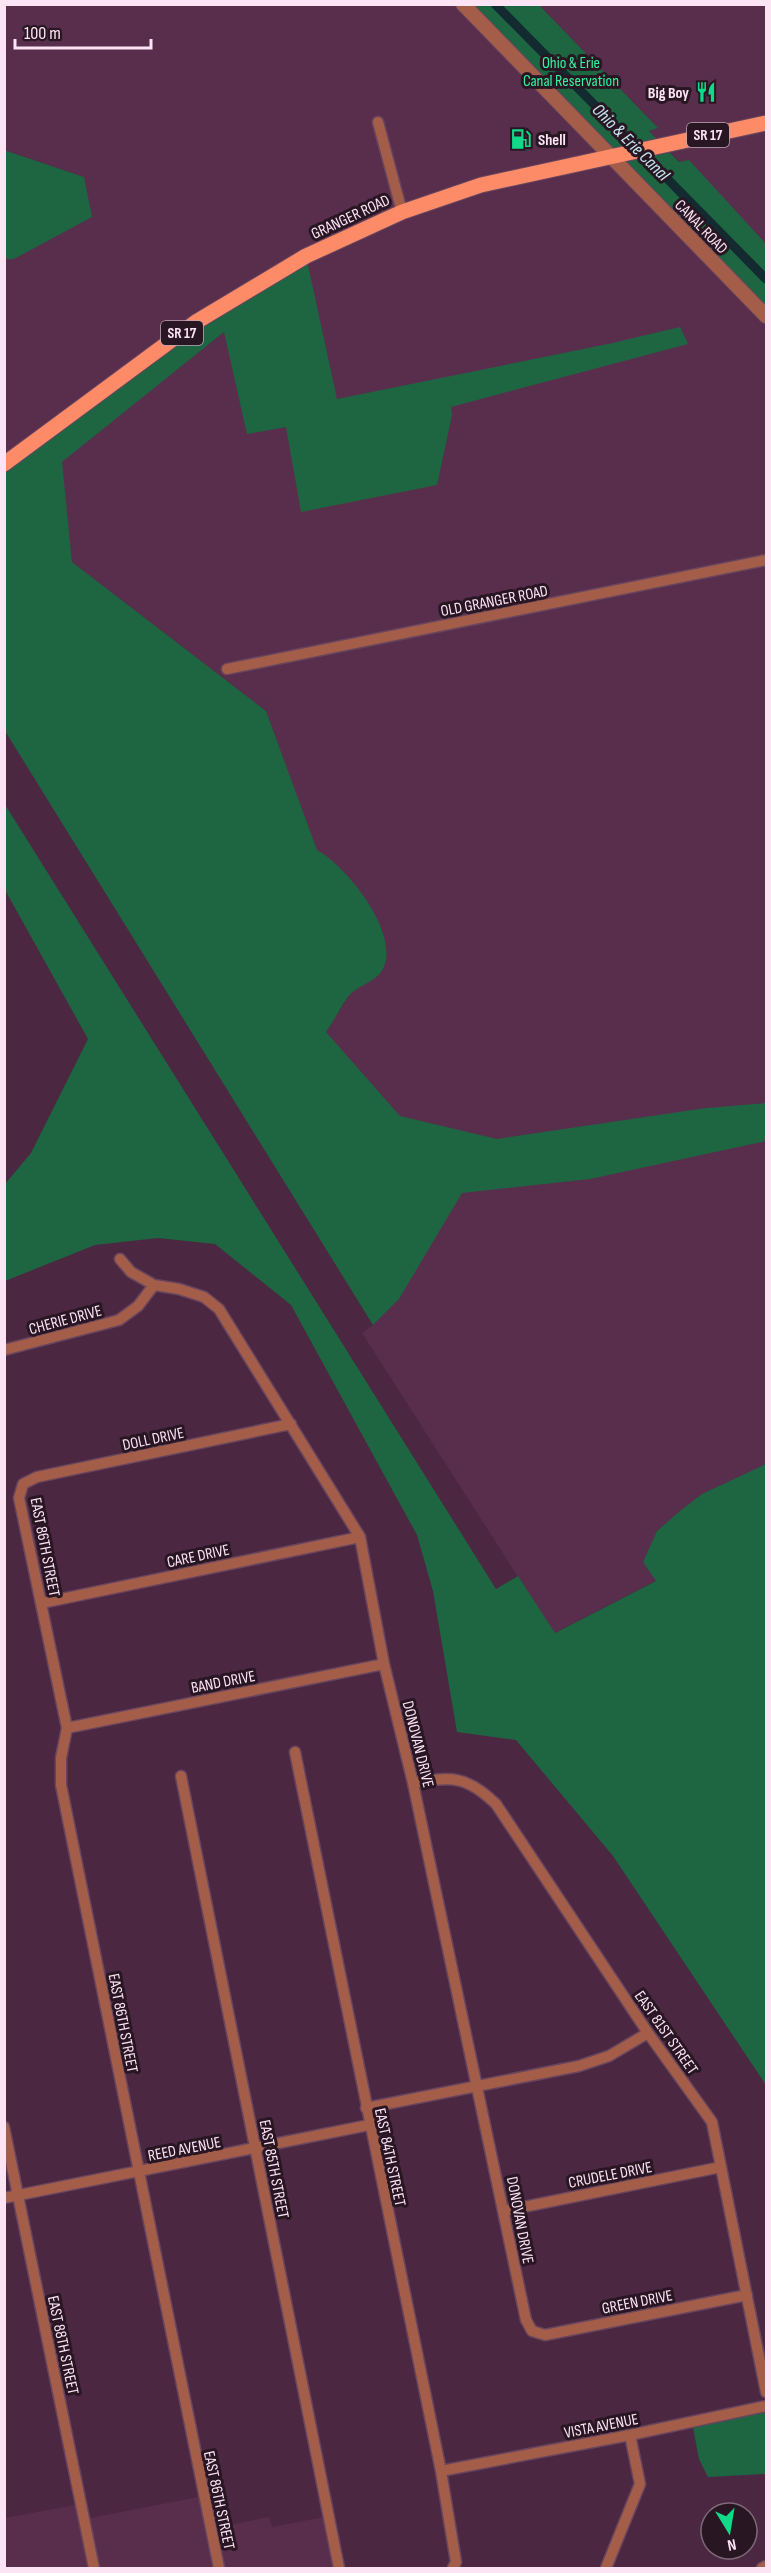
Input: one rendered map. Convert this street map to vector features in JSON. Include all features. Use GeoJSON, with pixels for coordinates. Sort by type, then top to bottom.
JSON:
{"type":"FeatureCollection","features":[{"type":"Feature","properties":{"kind":"main road","name":"GRANGER ROAD"},"geometry":{"type":"LineString","coordinates":[[4,464],[196,322],[306,256],[402,212],[480,185],[766,123]]}},
{"type":"Feature","properties":{"kind":"street","name":"CANAL ROAD"},"geometry":{"type":"LineString","coordinates":[[463,4],[766,316]]}},
{"type":"Feature","properties":{"kind":"street"},"geometry":{"type":"LineString","coordinates":[[378,122],[402,212]]}},
{"type":"Feature","properties":{"kind":"street","name":"OLD GRANGER ROAD"},"geometry":{"type":"LineString","coordinates":[[227,669],[766,560]]}},
{"type":"Feature","properties":{"kind":"street","name":"DONOVAN DRIVE"},"geometry":{"type":"LineString","coordinates":[[120,1259],[131,1272],[154,1285],[179,1288],[204,1298],[219,1309],[360,1537],[384,1664],[413,1783],[526,2320],[532,2331]]}},
{"type":"Feature","properties":{"kind":"street","name":"CHERIE DRIVE"},"geometry":{"type":"LineString","coordinates":[[4,1350],[119,1320],[138,1306],[154,1285]]}},
{"type":"Feature","properties":{"kind":"street","name":"DOLL DRIVE"},"geometry":{"type":"LineString","coordinates":[[23,1484],[37,1477],[291,1424]]}},
{"type":"Feature","properties":{"kind":"street","name":"EAST 86TH STREET"},"geometry":{"type":"LineString","coordinates":[[23,1484],[19,1498],[68,1728],[61,1758],[61,1785],[219,2568]]}},
{"type":"Feature","properties":{"kind":"street","name":"CARE DRIVE"},"geometry":{"type":"LineString","coordinates":[[42,1603],[360,1537]]}},
{"type":"Feature","properties":{"kind":"street","name":"BAND DRIVE"},"geometry":{"type":"LineString","coordinates":[[68,1728],[384,1664]]}},
{"type":"Feature","properties":{"kind":"street","name":"EAST 84TH STREET"},"geometry":{"type":"LineString","coordinates":[[295,1752],[441,2471],[456,2562],[453,2568]]}},
{"type":"Feature","properties":{"kind":"street","name":"EAST 85TH STREET"},"geometry":{"type":"LineString","coordinates":[[181,1776],[339,2568]]}},
{"type":"Feature","properties":{"kind":"street","name":"EAST 81ST STREET"},"geometry":{"type":"LineString","coordinates":[[413,1783],[444,1778],[465,1780],[481,1789],[496,1804],[648,2033],[712,2122],[766,2392]]}},
{"type":"Feature","properties":{"kind":"street"},"geometry":{"type":"LineString","coordinates":[[366,2108],[579,2066],[609,2056],[648,2033]]}},
{"type":"Feature","properties":{"kind":"street","name":"REED AVENUE"},"geometry":{"type":"LineString","coordinates":[[4,2198],[369,2125]]}},
{"type":"Feature","properties":{"kind":"street","name":"EAST 88TH STREET"},"geometry":{"type":"LineString","coordinates":[[4,2127],[94,2568]]}},
{"type":"Feature","properties":{"kind":"street","name":"CRUDELE DRIVE"},"geometry":{"type":"LineString","coordinates":[[504,2211],[721,2167]]}},
{"type":"Feature","properties":{"kind":"street","name":"GREEN DRIVE"},"geometry":{"type":"LineString","coordinates":[[532,2331],[544,2335],[747,2295]]}},
{"type":"Feature","properties":{"kind":"street","name":"VISTA AVENUE"},"geometry":{"type":"LineString","coordinates":[[441,2471],[766,2406]]}},
{"type":"Feature","properties":{"kind":"street"},"geometry":{"type":"LineString","coordinates":[[606,2568],[640,2484],[630,2435]]}},
{"type":"Feature","properties":{"kind":"street"},"geometry":{"type":"LineString","coordinates":[[762,2568],[766,2566]]}},
{"type":"Feature","properties":{"kind":"shaded area"},"geometry":{"type":"Polygon","coordinates":[[[5,5],[463,5],[766,316],[766,1524],[554,1633],[362,1333],[399,1299],[290,1090],[362,975],[266,711],[72,562],[61,462],[224,332],[5,464],[4,259],[14,259],[91,217],[84,177],[5,150],[5,5]]]}},
{"type":"Feature","properties":{"kind":"shaded area"},"geometry":{"type":"Polygon","coordinates":[[[539,5],[766,5],[766,244],[689,161],[680,162],[649,131],[658,128],[539,5]]]}},
{"type":"Feature","properties":{"kind":"shaded area"},"geometry":{"type":"Polygon","coordinates":[[[204,2496],[211,2529],[269,2517],[272,2527],[329,2516],[339,2568],[5,2568],[5,2518],[81,2504],[85,2519],[204,2496]]]}},
{"type":"Feature","properties":{"kind":"green space","name":"Ohio & Erie Canal Reservation"},"geometry":{"type":"Polygon","coordinates":[[[473,5],[539,5],[658,128],[649,131],[679,162],[689,160],[766,244],[766,307],[473,5]]]}},
{"type":"Feature","properties":{"kind":"green space"},"geometry":{"type":"Polygon","coordinates":[[[4,150],[84,177],[92,217],[14,259],[5,259],[4,150]]]}},
{"type":"Feature","properties":{"kind":"green space"},"geometry":{"type":"Polygon","coordinates":[[[306,256],[337,399],[608,344],[680,327],[688,344],[451,407],[452,415],[437,485],[301,512],[286,427],[247,434],[224,332],[62,462],[72,562],[266,711],[317,850],[329,858],[354,884],[376,916],[386,949],[385,964],[374,979],[348,997],[326,1032],[400,1116],[497,1139],[706,1108],[766,1103],[766,1141],[590,1179],[462,1193],[399,1299],[373,1325],[5,731],[5,464],[196,322],[306,256]]]}},
{"type":"Feature","properties":{"kind":"green space"},"geometry":{"type":"Polygon","coordinates":[[[4,803],[496,1589],[518,1576],[555,1633],[656,1581],[643,1562],[657,1531],[702,1494],[766,1464],[766,2085],[613,1856],[516,1740],[457,1732],[433,1591],[417,1535],[291,1305],[215,1244],[158,1238],[95,1245],[5,1281],[5,1184],[31,1153],[88,1039],[5,890],[4,803]]]}},
{"type":"Feature","properties":{"kind":"green space"},"geometry":{"type":"Polygon","coordinates":[[[766,2406],[766,2474],[708,2477],[699,2459],[692,2422],[766,2406]]]}},
{"type":"Feature","properties":{"kind":"waterway","name":"Ohio & Erie Canal"},"geometry":{"type":"LineString","coordinates":[[495,4],[766,279]]}},
{"type":"Feature","properties":{"kind":"place","name":"Big Boy"},"geometry":{"type":"Point","coordinates":[706,92]}},
{"type":"Feature","properties":{"kind":"place","name":"Shell"},"geometry":{"type":"Point","coordinates":[521,139]}}]}
